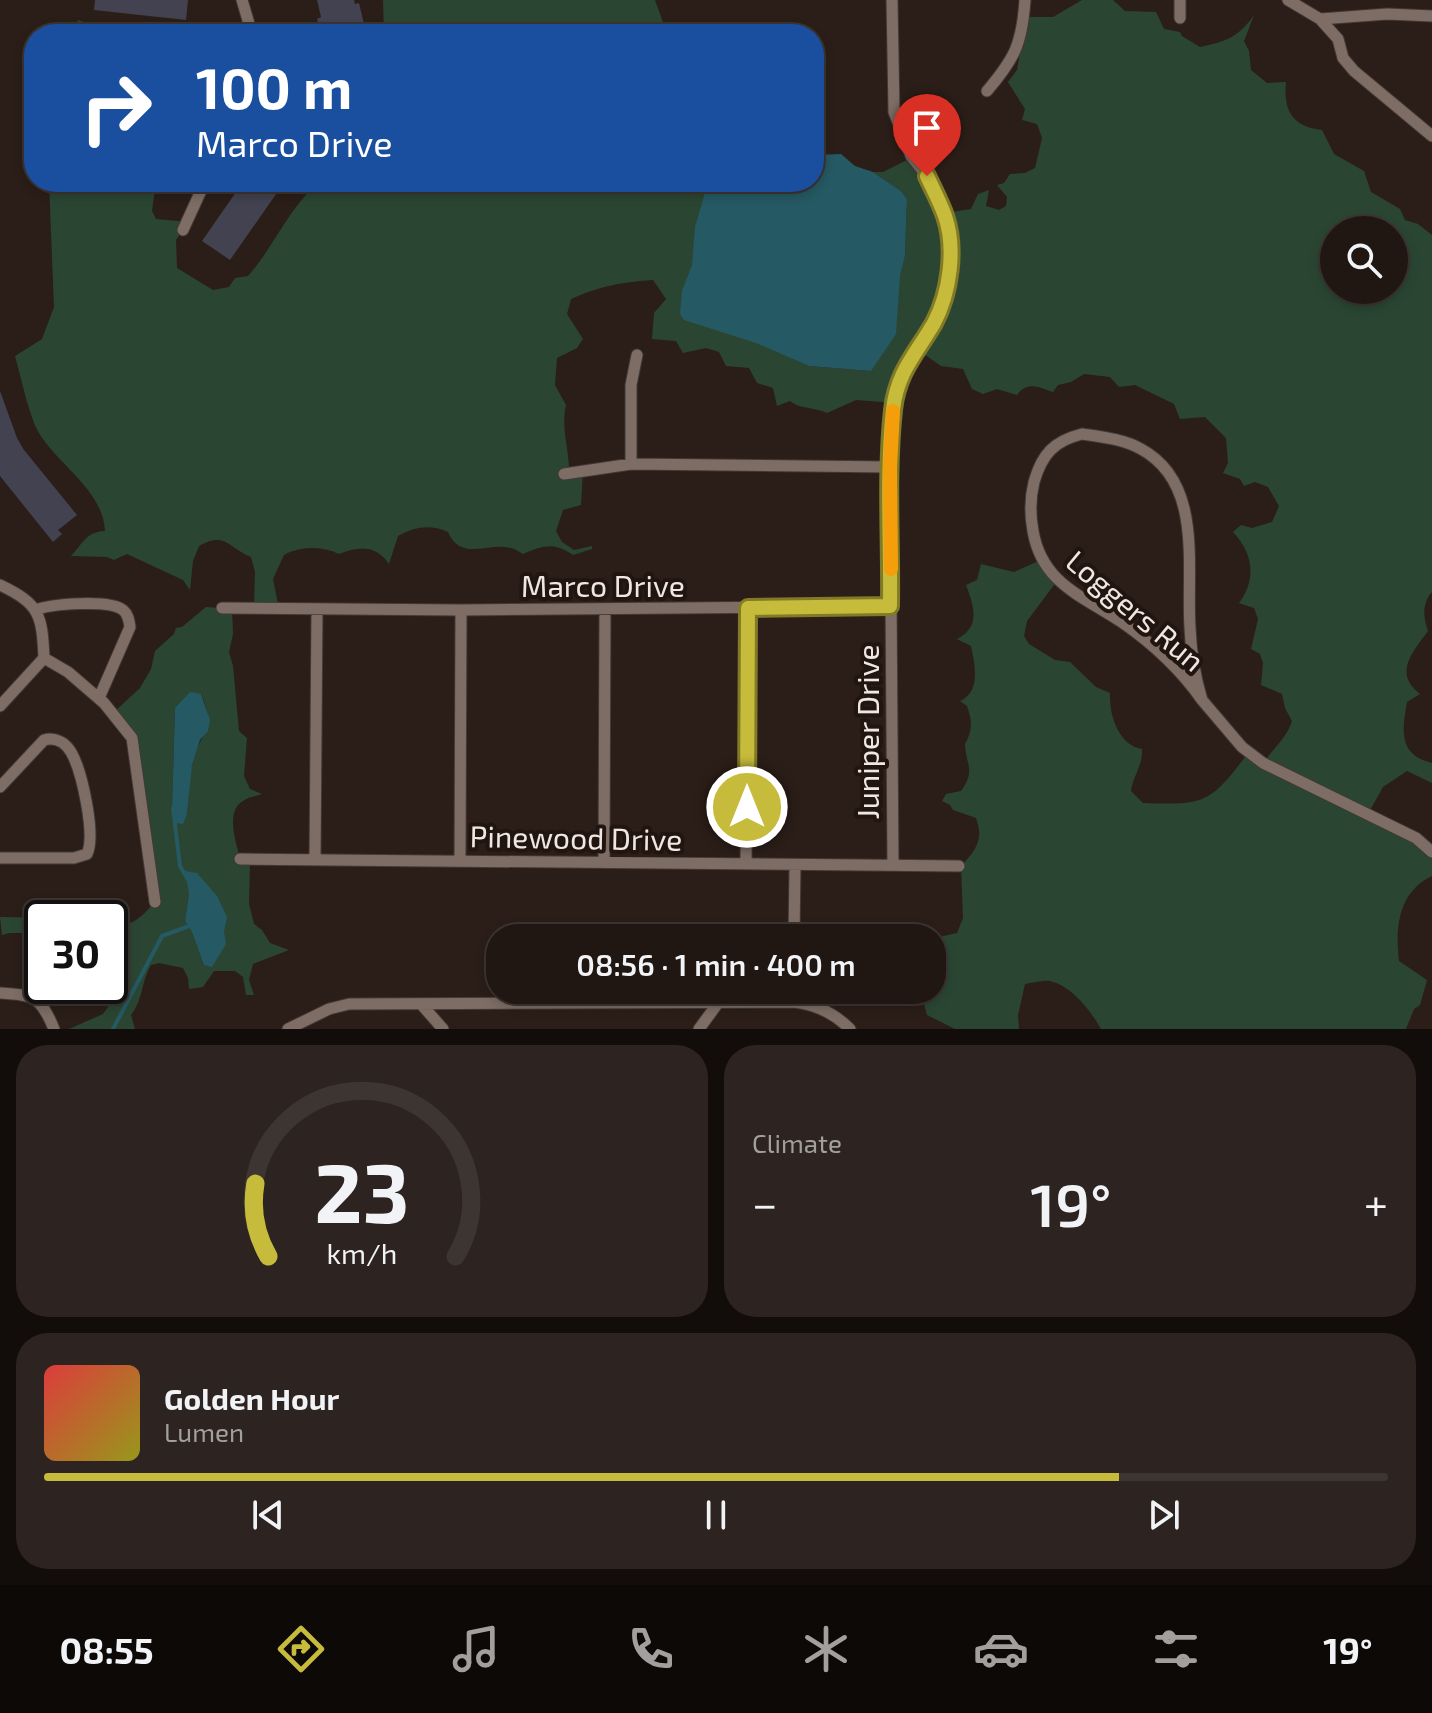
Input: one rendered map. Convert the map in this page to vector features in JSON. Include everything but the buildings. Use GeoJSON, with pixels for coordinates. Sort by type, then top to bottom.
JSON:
{"type":"FeatureCollection","features":[{"type":"Feature","properties":{"kind":"street"},"geometry":{"type":"LineString","coordinates":[[242,0],[249,24]]}},
{"type":"Feature","properties":{"kind":"street","name":"Juniper Drive"},"geometry":{"type":"LineString","coordinates":[[892,0],[894,112],[911,156],[927,176],[946,218],[950,254],[943,300],[934,322],[905,365],[893,409],[890,467],[893,865]]}},
{"type":"Feature","properties":{"kind":"street"},"geometry":{"type":"LineString","coordinates":[[987,91],[1012,61],[1020,38],[1025,0]]}},
{"type":"Feature","properties":{"kind":"street"},"geometry":{"type":"LineString","coordinates":[[1180,0],[1180,18]]}},
{"type":"Feature","properties":{"kind":"street"},"geometry":{"type":"LineString","coordinates":[[1288,0],[1320,19],[1338,39],[1343,58],[1354,71],[1432,136]]}},
{"type":"Feature","properties":{"kind":"street"},"geometry":{"type":"LineString","coordinates":[[1320,19],[1387,14],[1432,16]]}},
{"type":"Feature","properties":{"kind":"street"},"geometry":{"type":"LineString","coordinates":[[183,230],[200,192]]}},
{"type":"Feature","properties":{"kind":"street"},"geometry":{"type":"LineString","coordinates":[[631,464],[631,385],[637,355]]}},
{"type":"Feature","properties":{"kind":"street","name":"Loggers Run"},"geometry":{"type":"LineString","coordinates":[[1202,700],[1190,629],[1188,526],[1181,495],[1170,474],[1157,459],[1140,448],[1121,440],[1082,434],[1065,438],[1052,446],[1040,462],[1033,485],[1031,520],[1043,564],[1069,590],[1124,624],[1149,644],[1172,665],[1242,747],[1263,763],[1416,838],[1432,852]]}},
{"type":"Feature","properties":{"kind":"street"},"geometry":{"type":"LineString","coordinates":[[564,474],[631,464],[890,467]]}},
{"type":"Feature","properties":{"kind":"street"},"geometry":{"type":"LineString","coordinates":[[0,585],[25,597],[35,610],[42,632],[44,658],[0,706]]}},
{"type":"Feature","properties":{"kind":"street"},"geometry":{"type":"LineString","coordinates":[[35,610],[61,603],[120,608],[128,616],[130,627],[99,698]]}},
{"type":"Feature","properties":{"kind":"street","name":"Marco Drive"},"geometry":{"type":"LineString","coordinates":[[222,608],[461,610],[890,606]]}},
{"type":"Feature","properties":{"kind":"street"},"geometry":{"type":"LineString","coordinates":[[746,863],[748,608]]}},
{"type":"Feature","properties":{"kind":"street"},"geometry":{"type":"LineString","coordinates":[[604,861],[605,609]]}},
{"type":"Feature","properties":{"kind":"street"},"geometry":{"type":"LineString","coordinates":[[315,859],[317,610]]}},
{"type":"Feature","properties":{"kind":"street"},"geometry":{"type":"LineString","coordinates":[[460,860],[461,610]]}},
{"type":"Feature","properties":{"kind":"street"},"geometry":{"type":"LineString","coordinates":[[44,658],[68,672],[99,698],[132,738],[155,902]]}},
{"type":"Feature","properties":{"kind":"street"},"geometry":{"type":"LineString","coordinates":[[0,787],[44,740],[58,740],[70,750],[74,760],[86,804],[91,844],[87,854],[74,858],[0,858]]}},
{"type":"Feature","properties":{"kind":"street","name":"Pinewood Drive"},"geometry":{"type":"LineString","coordinates":[[240,859],[959,866]]}},
{"type":"Feature","properties":{"kind":"street"},"geometry":{"type":"LineString","coordinates":[[794,924],[795,865]]}},
{"type":"Feature","properties":{"kind":"street"},"geometry":{"type":"LineString","coordinates":[[0,993],[33,996],[41,1003],[54,1029]]}},
{"type":"Feature","properties":{"kind":"street"},"geometry":{"type":"LineString","coordinates":[[288,1029],[349,1004],[486,1004]]}},
{"type":"Feature","properties":{"kind":"street"},"geometry":{"type":"LineString","coordinates":[[421,1004],[443,1029]]}},
{"type":"Feature","properties":{"kind":"street"},"geometry":{"type":"LineString","coordinates":[[699,1029],[717,1004]]}},
{"type":"Feature","properties":{"kind":"street"},"geometry":{"type":"LineString","coordinates":[[810,1004],[825,1010],[850,1029]]}},
{"type":"Feature","properties":{"kind":"green space"},"geometry":{"type":"Polygon","coordinates":[[[383,0],[655,0],[664,24],[384,24],[383,0]]]}},
{"type":"Feature","properties":{"kind":"green space"},"geometry":{"type":"Polygon","coordinates":[[[1082,0],[1113,0],[1125,11],[1156,12],[1164,29],[1180,32],[1200,47],[1231,37],[1243,29],[1254,15],[1244,41],[1249,51],[1251,70],[1267,83],[1286,82],[1286,101],[1292,116],[1304,125],[1322,130],[1334,154],[1364,171],[1371,192],[1400,209],[1403,216],[1320,216],[1320,304],[1408,304],[1408,221],[1418,224],[1432,235],[1432,592],[1424,610],[1428,631],[1411,655],[1406,671],[1412,686],[1420,694],[1407,702],[1404,731],[1408,748],[1413,754],[1432,763],[1432,783],[1407,771],[1383,787],[1368,814],[1432,851],[1432,876],[1412,891],[1401,912],[1399,924],[1399,961],[1427,980],[1420,1005],[1414,1009],[1406,1029],[1101,1029],[1073,994],[1047,981],[1025,984],[1018,1015],[1019,1029],[955,1029],[927,1015],[924,1004],[946,1004],[946,936],[957,933],[963,918],[961,866],[979,839],[976,818],[953,810],[942,801],[946,794],[961,791],[969,773],[965,744],[971,720],[967,706],[960,701],[967,697],[974,685],[975,669],[971,646],[957,639],[973,622],[973,608],[966,585],[977,580],[981,564],[1014,572],[1041,560],[1057,581],[1027,621],[1024,636],[1029,644],[1055,660],[1070,662],[1096,687],[1110,693],[1111,711],[1117,728],[1127,742],[1142,749],[1131,791],[1143,803],[1193,802],[1204,798],[1224,783],[1248,753],[1264,762],[1284,737],[1292,721],[1282,694],[1261,685],[1263,663],[1260,654],[1251,649],[1258,619],[1254,608],[1239,603],[1248,585],[1250,566],[1245,549],[1233,532],[1241,525],[1252,528],[1272,522],[1279,506],[1268,487],[1255,482],[1244,486],[1240,479],[1223,473],[1228,463],[1226,438],[1205,417],[1180,419],[1174,404],[1135,385],[1119,387],[1110,377],[1084,374],[1058,385],[1053,392],[1033,386],[1017,395],[997,389],[983,394],[972,389],[963,369],[941,366],[918,350],[907,365],[895,403],[856,400],[827,413],[790,401],[777,406],[773,388],[757,383],[749,368],[726,366],[719,352],[706,348],[683,353],[676,341],[652,339],[654,313],[666,299],[653,280],[621,283],[571,299],[567,314],[583,339],[577,348],[557,358],[555,385],[566,405],[564,428],[569,467],[583,470],[581,505],[563,510],[556,531],[562,542],[574,550],[592,546],[592,549],[573,555],[549,546],[523,554],[513,548],[502,547],[467,549],[453,541],[448,532],[428,527],[398,536],[389,564],[379,553],[367,549],[339,554],[318,548],[297,550],[284,555],[273,579],[279,609],[254,607],[255,572],[251,557],[226,542],[215,540],[199,546],[193,561],[190,590],[183,580],[127,554],[114,560],[71,556],[89,536],[105,531],[102,516],[89,491],[47,445],[35,426],[15,356],[42,339],[54,307],[49,192],[155,192],[152,211],[156,219],[188,222],[176,240],[177,268],[213,290],[229,287],[235,278],[248,276],[308,192],[706,192],[696,235],[764,345],[809,366],[871,371],[905,256],[907,199],[901,191],[873,172],[883,172],[911,158],[945,213],[971,209],[978,194],[989,190],[986,206],[999,210],[1006,206],[1007,197],[997,185],[1004,183],[1010,174],[1025,173],[1035,168],[1042,138],[1037,124],[1022,120],[1025,109],[1008,82],[1017,70],[1026,17],[1053,17],[1082,0]]]}},
{"type":"Feature","properties":{"kind":"green space"},"geometry":{"type":"Polygon","coordinates":[[[206,607],[232,609],[233,634],[229,652],[239,731],[247,738],[244,776],[250,789],[262,794],[247,798],[234,812],[234,836],[240,858],[250,862],[249,904],[254,924],[270,943],[289,950],[253,964],[249,980],[254,995],[246,995],[243,977],[235,971],[214,971],[203,987],[189,989],[183,968],[159,963],[151,965],[131,1015],[135,1029],[69,1029],[103,1014],[110,1004],[128,1004],[128,924],[136,920],[155,900],[133,738],[113,713],[140,688],[151,669],[155,651],[174,634],[176,628],[182,627],[206,607]],[[201,694],[175,708],[172,807],[176,823],[187,814],[192,764],[208,724],[201,694]],[[189,893],[185,921],[204,965],[189,893]]]}},
{"type":"Feature","properties":{"kind":"green space"},"geometry":{"type":"Polygon","coordinates":[[[0,917],[24,917],[24,933],[2,935],[0,917]]]}},
{"type":"Feature","properties":{"kind":"water"},"geometry":{"type":"Polygon","coordinates":[[[841,154],[855,166],[873,172],[901,191],[907,199],[905,256],[900,275],[896,334],[871,371],[809,366],[756,343],[684,320],[680,314],[682,291],[692,265],[695,227],[705,192],[824,192],[824,155],[841,154]]]}},
{"type":"Feature","properties":{"kind":"water"},"geometry":{"type":"Polygon","coordinates":[[[190,692],[201,694],[210,720],[192,765],[187,814],[183,824],[176,823],[172,807],[175,708],[190,692]]]}},
{"type":"Feature","properties":{"kind":"water"},"geometry":{"type":"Polygon","coordinates":[[[185,871],[197,873],[217,896],[227,917],[224,931],[226,944],[212,967],[204,965],[185,921],[189,893],[185,871]]]}},
{"type":"Feature","properties":{"kind":"waterway"},"geometry":{"type":"LineString","coordinates":[[173,808],[180,866],[188,880]]}},
{"type":"Feature","properties":{"kind":"waterway"},"geometry":{"type":"LineString","coordinates":[[113,1029],[162,936],[192,925]]}},
{"type":"Feature","properties":{"kind":"slow traffic"},"geometry":{"type":"LineString","coordinates":[[891,569],[893,411]]}},
{"type":"Feature","properties":{"kind":"route"},"geometry":{"type":"LineString","coordinates":[[747,807],[748,608],[890,606],[893,409],[905,365],[934,322],[949,275],[946,218],[927,176]]}}]}
